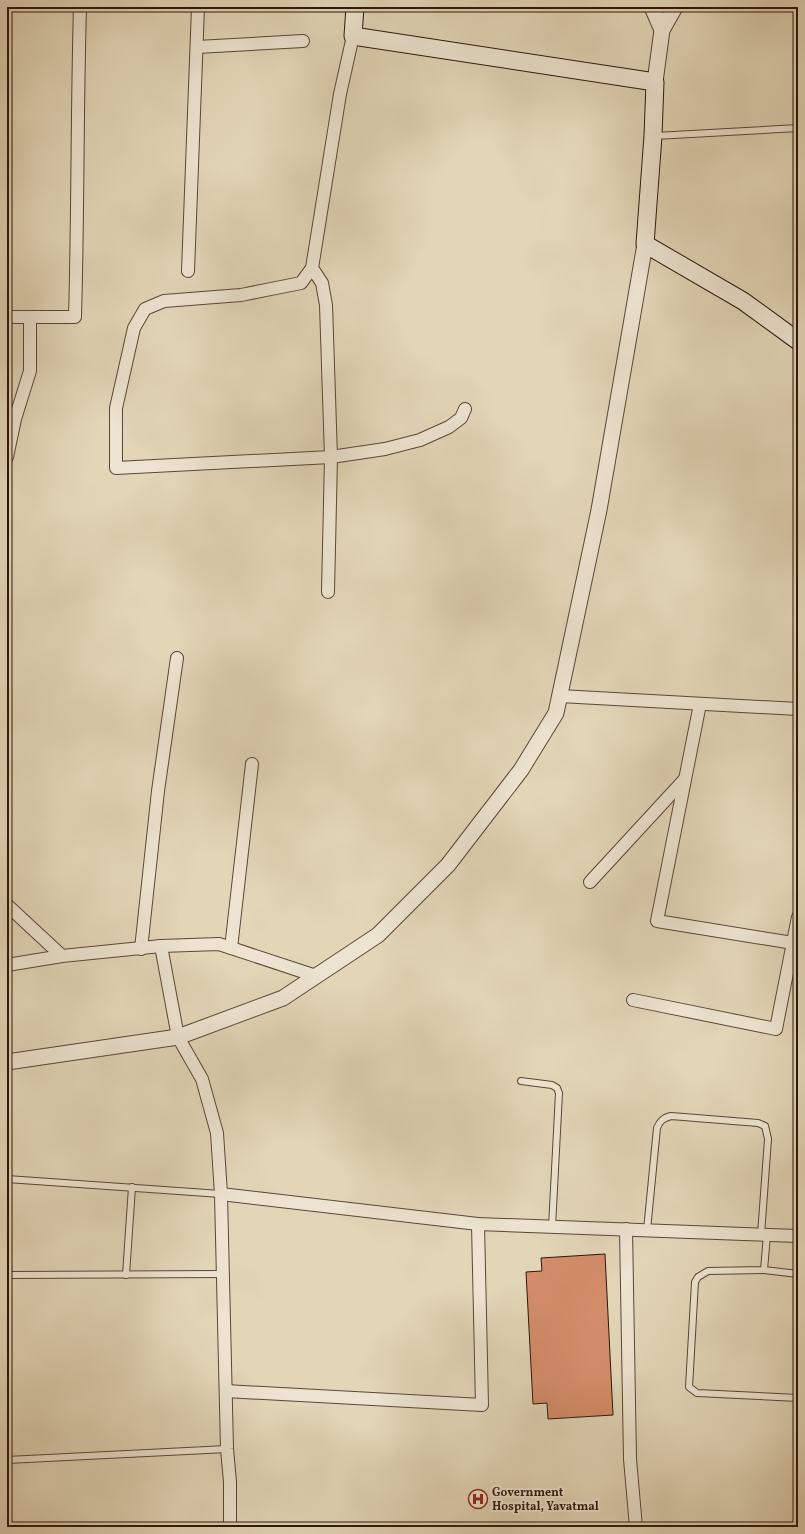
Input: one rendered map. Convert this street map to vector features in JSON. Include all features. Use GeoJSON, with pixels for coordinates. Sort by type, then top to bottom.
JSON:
{"type":"FeatureCollection","features":[{"type":"Feature","properties":{"kind":"main road"},"geometry":{"type":"LineString","coordinates":[[355,7],[353,36],[655,82],[653,136],[645,244],[743,301],[798,341]]}},
{"type":"Feature","properties":{"kind":"street"},"geometry":{"type":"LineString","coordinates":[[7,317],[75,317],[78,206],[80,7]]}},
{"type":"Feature","properties":{"kind":"street"},"geometry":{"type":"LineString","coordinates":[[188,271],[198,7]]}},
{"type":"Feature","properties":{"kind":"street"},"geometry":{"type":"LineString","coordinates":[[652,7],[662,30]]}},
{"type":"Feature","properties":{"kind":"street"},"geometry":{"type":"LineString","coordinates":[[655,82],[662,30],[675,7]]}},
{"type":"Feature","properties":{"kind":"street"},"geometry":{"type":"LineString","coordinates":[[353,36],[340,94],[312,268],[301,283],[241,295],[164,301],[145,309],[134,328],[116,408],[116,468],[331,457],[385,449],[420,440],[449,427],[461,418],[466,409]]}},
{"type":"Feature","properties":{"kind":"street"},"geometry":{"type":"LineString","coordinates":[[197,47],[302,41]]}},
{"type":"Feature","properties":{"kind":"street"},"geometry":{"type":"LineString","coordinates":[[7,1062],[178,1037],[283,998],[378,935],[448,865],[521,770],[556,713],[599,510],[645,244]]}},
{"type":"Feature","properties":{"kind":"street"},"geometry":{"type":"LineString","coordinates":[[312,268],[322,283],[326,305],[331,457],[328,592]]}},
{"type":"Feature","properties":{"kind":"street"},"geometry":{"type":"LineString","coordinates":[[7,457],[15,420],[30,371],[30,317]]}},
{"type":"Feature","properties":{"kind":"street"},"geometry":{"type":"LineString","coordinates":[[141,949],[158,792],[177,658]]}},
{"type":"Feature","properties":{"kind":"street"},"geometry":{"type":"LineString","coordinates":[[560,696],[798,710]]}},
{"type":"Feature","properties":{"kind":"street"},"geometry":{"type":"LineString","coordinates":[[700,704],[657,921],[793,943]]}},
{"type":"Feature","properties":{"kind":"street"},"geometry":{"type":"LineString","coordinates":[[231,948],[252,764]]}},
{"type":"Feature","properties":{"kind":"street"},"geometry":{"type":"LineString","coordinates":[[590,882],[685,779]]}},
{"type":"Feature","properties":{"kind":"street"},"geometry":{"type":"LineString","coordinates":[[7,905],[62,956]]}},
{"type":"Feature","properties":{"kind":"street"},"geometry":{"type":"LineString","coordinates":[[634,1000],[776,1029],[798,917]]}},
{"type":"Feature","properties":{"kind":"street"},"geometry":{"type":"LineString","coordinates":[[7,965],[62,956],[161,946],[219,944],[316,976]]}},
{"type":"Feature","properties":{"kind":"street"},"geometry":{"type":"LineString","coordinates":[[161,946],[178,1037],[202,1079],[218,1133],[221,1194],[227,1449],[230,1482],[230,1527]]}},
{"type":"Feature","properties":{"kind":"street"},"geometry":{"type":"LineString","coordinates":[[221,1194],[478,1224],[798,1236]]}},
{"type":"Feature","properties":{"kind":"street"},"geometry":{"type":"LineString","coordinates":[[226,1391],[482,1405],[478,1224]]}},
{"type":"Feature","properties":{"kind":"street"},"geometry":{"type":"LineString","coordinates":[[626,1229],[630,1459],[636,1527]]}},
{"type":"Feature","properties":{"kind":"lane"},"geometry":{"type":"LineString","coordinates":[[653,136],[798,128]]}},
{"type":"Feature","properties":{"kind":"lane"},"geometry":{"type":"LineString","coordinates":[[521,1081],[552,1085],[557,1088],[559,1093],[552,1226]]}},
{"type":"Feature","properties":{"kind":"lane"},"geometry":{"type":"LineString","coordinates":[[648,1230],[657,1128],[664,1118],[671,1116],[758,1123],[765,1126],[768,1139],[764,1270]]}},
{"type":"Feature","properties":{"kind":"lane"},"geometry":{"type":"LineString","coordinates":[[7,1179],[221,1194]]}},
{"type":"Feature","properties":{"kind":"lane"},"geometry":{"type":"LineString","coordinates":[[126,1275],[132,1187]]}},
{"type":"Feature","properties":{"kind":"lane"},"geometry":{"type":"LineString","coordinates":[[798,1274],[764,1270],[708,1271],[698,1276],[695,1282],[689,1387],[697,1393],[798,1398]]}},
{"type":"Feature","properties":{"kind":"lane"},"geometry":{"type":"LineString","coordinates":[[7,1275],[223,1274]]}},
{"type":"Feature","properties":{"kind":"lane"},"geometry":{"type":"LineString","coordinates":[[7,1460],[227,1449]]}},
{"type":"Feature","properties":{"kind":"building"},"geometry":{"type":"Polygon","coordinates":[[[605,1254],[613,1415],[548,1419],[547,1403],[533,1404],[526,1272],[542,1271],[541,1258],[605,1254]]]}},
{"type":"Feature","properties":{"kind":"place","name":"Government Hospital, Yavatmal"},"geometry":{"type":"Point","coordinates":[478,1499]}}]}
